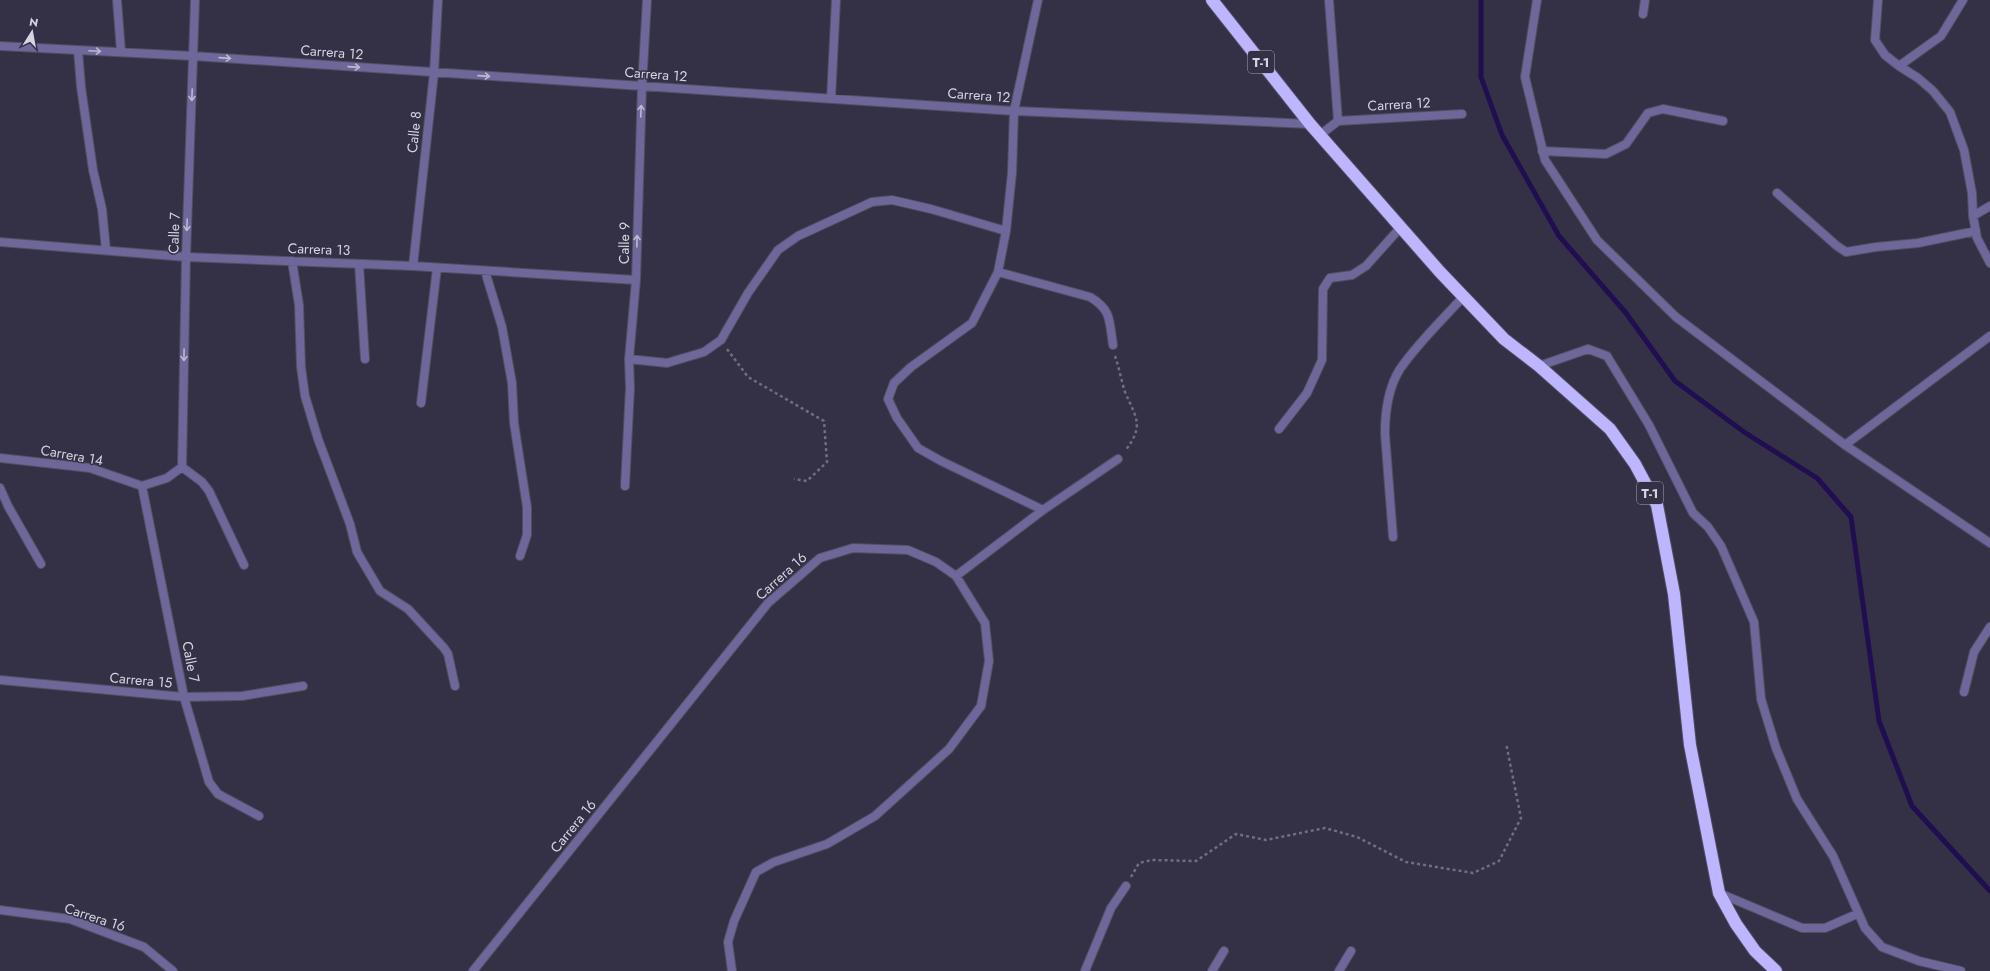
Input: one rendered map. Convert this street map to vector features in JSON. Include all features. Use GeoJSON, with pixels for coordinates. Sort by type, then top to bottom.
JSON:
{"type":"FeatureCollection","features":[{"type":"Feature","properties":{"kind":"highway","name":"T-1"},"geometry":{"type":"LineString","coordinates":[[1212,0],[1310,124],[1400,228],[1463,297],[1504,339],[1538,366],[1610,429],[1635,464],[1657,505],[1674,594],[1690,745],[1718,893],[1736,924],[1752,946],[1776,971]]}},
{"type":"Feature","properties":{"kind":"street"},"geometry":{"type":"LineString","coordinates":[[117,0],[121,52]]}},
{"type":"Feature","properties":{"kind":"street","name":"Calle 7"},"geometry":{"type":"LineString","coordinates":[[182,467],[186,257],[195,0]]}},
{"type":"Feature","properties":{"kind":"street","name":"Calle 8"},"geometry":{"type":"LineString","coordinates":[[413,266],[434,72],[438,0]]}},
{"type":"Feature","properties":{"kind":"street","name":"Calle 9"},"geometry":{"type":"LineString","coordinates":[[625,486],[630,388],[629,359],[636,280],[642,86],[647,0]]}},
{"type":"Feature","properties":{"kind":"street"},"geometry":{"type":"LineString","coordinates":[[831,99],[836,0]]}},
{"type":"Feature","properties":{"kind":"street"},"geometry":{"type":"LineString","coordinates":[[1038,0],[1014,111],[1012,172],[1006,231],[998,272],[972,323],[911,367],[894,383],[888,399],[897,418],[918,448],[940,461],[1043,510]]}},
{"type":"Feature","properties":{"kind":"street"},"geometry":{"type":"LineString","coordinates":[[1320,135],[1338,120],[1329,0]]}},
{"type":"Feature","properties":{"kind":"street"},"geometry":{"type":"LineString","coordinates":[[1537,0],[1525,77],[1544,160],[1597,240],[1676,317],[1845,445],[1990,543]]}},
{"type":"Feature","properties":{"kind":"street"},"geometry":{"type":"LineString","coordinates":[[1643,14],[1645,0]]}},
{"type":"Feature","properties":{"kind":"street"},"geometry":{"type":"LineString","coordinates":[[1878,0],[1875,40],[1885,54],[1933,91],[1950,112],[1964,150],[1972,192],[1973,216],[1977,238],[1990,263]]}},
{"type":"Feature","properties":{"kind":"street"},"geometry":{"type":"LineString","coordinates":[[1899,66],[1941,36],[1963,0]]}},
{"type":"Feature","properties":{"kind":"street","name":"Carrera 12"},"geometry":{"type":"LineString","coordinates":[[0,46],[194,56],[1014,111],[1310,124]]}},
{"type":"Feature","properties":{"kind":"street"},"geometry":{"type":"LineString","coordinates":[[78,50],[81,87],[93,170],[102,208],[106,250]]}},
{"type":"Feature","properties":{"kind":"street"},"geometry":{"type":"LineString","coordinates":[[1542,151],[1606,154],[1626,144],[1648,113],[1663,109],[1723,120]]}},
{"type":"Feature","properties":{"kind":"street","name":"Carrera 12"},"geometry":{"type":"LineString","coordinates":[[1338,120],[1462,114]]}},
{"type":"Feature","properties":{"kind":"street"},"geometry":{"type":"LineString","coordinates":[[1777,192],[1837,246],[1846,252],[1876,247],[1918,243],[1976,231]]}},
{"type":"Feature","properties":{"kind":"street"},"geometry":{"type":"LineString","coordinates":[[629,359],[667,363],[704,352],[721,340],[748,293],[778,250],[798,236],[856,208],[872,202],[892,200],[931,209],[1006,231]]}},
{"type":"Feature","properties":{"kind":"street"},"geometry":{"type":"LineString","coordinates":[[1973,216],[1990,206]]}},
{"type":"Feature","properties":{"kind":"street"},"geometry":{"type":"LineString","coordinates":[[1279,429],[1307,393],[1322,360],[1323,288],[1330,278],[1352,275],[1366,266],[1400,228]]}},
{"type":"Feature","properties":{"kind":"street","name":"Carrera 13"},"geometry":{"type":"LineString","coordinates":[[0,242],[186,257],[413,266],[636,280]]}},
{"type":"Feature","properties":{"kind":"street"},"geometry":{"type":"LineString","coordinates":[[292,261],[299,305],[301,367],[305,396],[316,432],[350,524],[357,552],[380,591],[408,610],[444,648],[448,654],[455,686]]}},
{"type":"Feature","properties":{"kind":"street"},"geometry":{"type":"LineString","coordinates":[[359,264],[365,359]]}},
{"type":"Feature","properties":{"kind":"street"},"geometry":{"type":"LineString","coordinates":[[421,403],[437,268]]}},
{"type":"Feature","properties":{"kind":"street"},"geometry":{"type":"LineString","coordinates":[[485,271],[502,327],[512,383],[514,423],[527,507],[527,535],[520,556]]}},
{"type":"Feature","properties":{"kind":"street"},"geometry":{"type":"LineString","coordinates":[[998,272],[1090,297],[1102,304],[1108,314],[1113,345]]}},
{"type":"Feature","properties":{"kind":"street"},"geometry":{"type":"LineString","coordinates":[[1393,537],[1385,421],[1390,394],[1400,369],[1463,297]]}},
{"type":"Feature","properties":{"kind":"street"},"geometry":{"type":"LineString","coordinates":[[1845,445],[1990,336]]}},
{"type":"Feature","properties":{"kind":"street"},"geometry":{"type":"LineString","coordinates":[[1538,366],[1588,349],[1608,356],[1649,425],[1693,513],[1708,527],[1721,546],[1754,622],[1761,699],[1776,748],[1797,798],[1833,856],[1857,914],[1865,928],[1882,947],[1919,961],[1961,971]]}},
{"type":"Feature","properties":{"kind":"street","name":"Carrera 14"},"geometry":{"type":"LineString","coordinates":[[0,458],[90,468],[142,486]]}},
{"type":"Feature","properties":{"kind":"street"},"geometry":{"type":"LineString","coordinates":[[956,576],[1043,510],[1118,459]]}},
{"type":"Feature","properties":{"kind":"street"},"geometry":{"type":"LineString","coordinates":[[142,486],[168,478],[182,467],[202,482],[209,491],[244,565]]}},
{"type":"Feature","properties":{"kind":"street","name":"Calle 7"},"geometry":{"type":"LineString","coordinates":[[142,486],[184,697],[209,782],[218,794],[259,816]]}},
{"type":"Feature","properties":{"kind":"street"},"geometry":{"type":"LineString","coordinates":[[0,488],[8,506],[41,564]]}},
{"type":"Feature","properties":{"kind":"street","name":"Carrera 16"},"geometry":{"type":"LineString","coordinates":[[473,971],[768,603],[820,558],[854,548],[908,550],[936,562],[956,576],[985,623],[989,661],[981,706],[949,749],[874,816],[827,844],[774,862],[756,872],[734,921],[728,942],[732,971]]}},
{"type":"Feature","properties":{"kind":"street"},"geometry":{"type":"LineString","coordinates":[[1964,692],[1974,652],[1990,627]]}},
{"type":"Feature","properties":{"kind":"street","name":"Carrera 15"},"geometry":{"type":"LineString","coordinates":[[0,680],[184,697],[242,696],[303,686]]}},
{"type":"Feature","properties":{"kind":"street"},"geometry":{"type":"LineString","coordinates":[[1085,971],[1111,908],[1126,886]]}},
{"type":"Feature","properties":{"kind":"street"},"geometry":{"type":"LineString","coordinates":[[1718,893],[1802,928],[1825,928],[1857,914]]}},
{"type":"Feature","properties":{"kind":"street","name":"Carrera 16"},"geometry":{"type":"LineString","coordinates":[[0,910],[70,919],[144,947],[173,971]]}},
{"type":"Feature","properties":{"kind":"street"},"geometry":{"type":"LineString","coordinates":[[1212,971],[1224,951]]}},
{"type":"Feature","properties":{"kind":"street"},"geometry":{"type":"LineString","coordinates":[[1339,971],[1351,951]]}},
{"type":"Feature","properties":{"kind":"path"},"geometry":{"type":"LineString","coordinates":[[721,340],[748,377],[824,421],[827,462],[807,480],[794,479]]}},
{"type":"Feature","properties":{"kind":"path"},"geometry":{"type":"LineString","coordinates":[[1113,345],[1125,390],[1138,419],[1134,440],[1118,459]]}},
{"type":"Feature","properties":{"kind":"path"},"geometry":{"type":"LineString","coordinates":[[1126,886],[1140,863],[1152,860],[1196,861],[1236,834],[1266,840],[1325,828],[1357,837],[1406,862],[1472,873],[1499,861],[1521,818],[1506,743]]}},
{"type":"Feature","properties":{"kind":"waterway"},"geometry":{"type":"LineString","coordinates":[[1481,0],[1481,77],[1502,135],[1559,236],[1626,313],[1675,381],[1744,432],[1817,478],[1851,517],[1879,721],[1912,806],[1990,891]]}}]}
